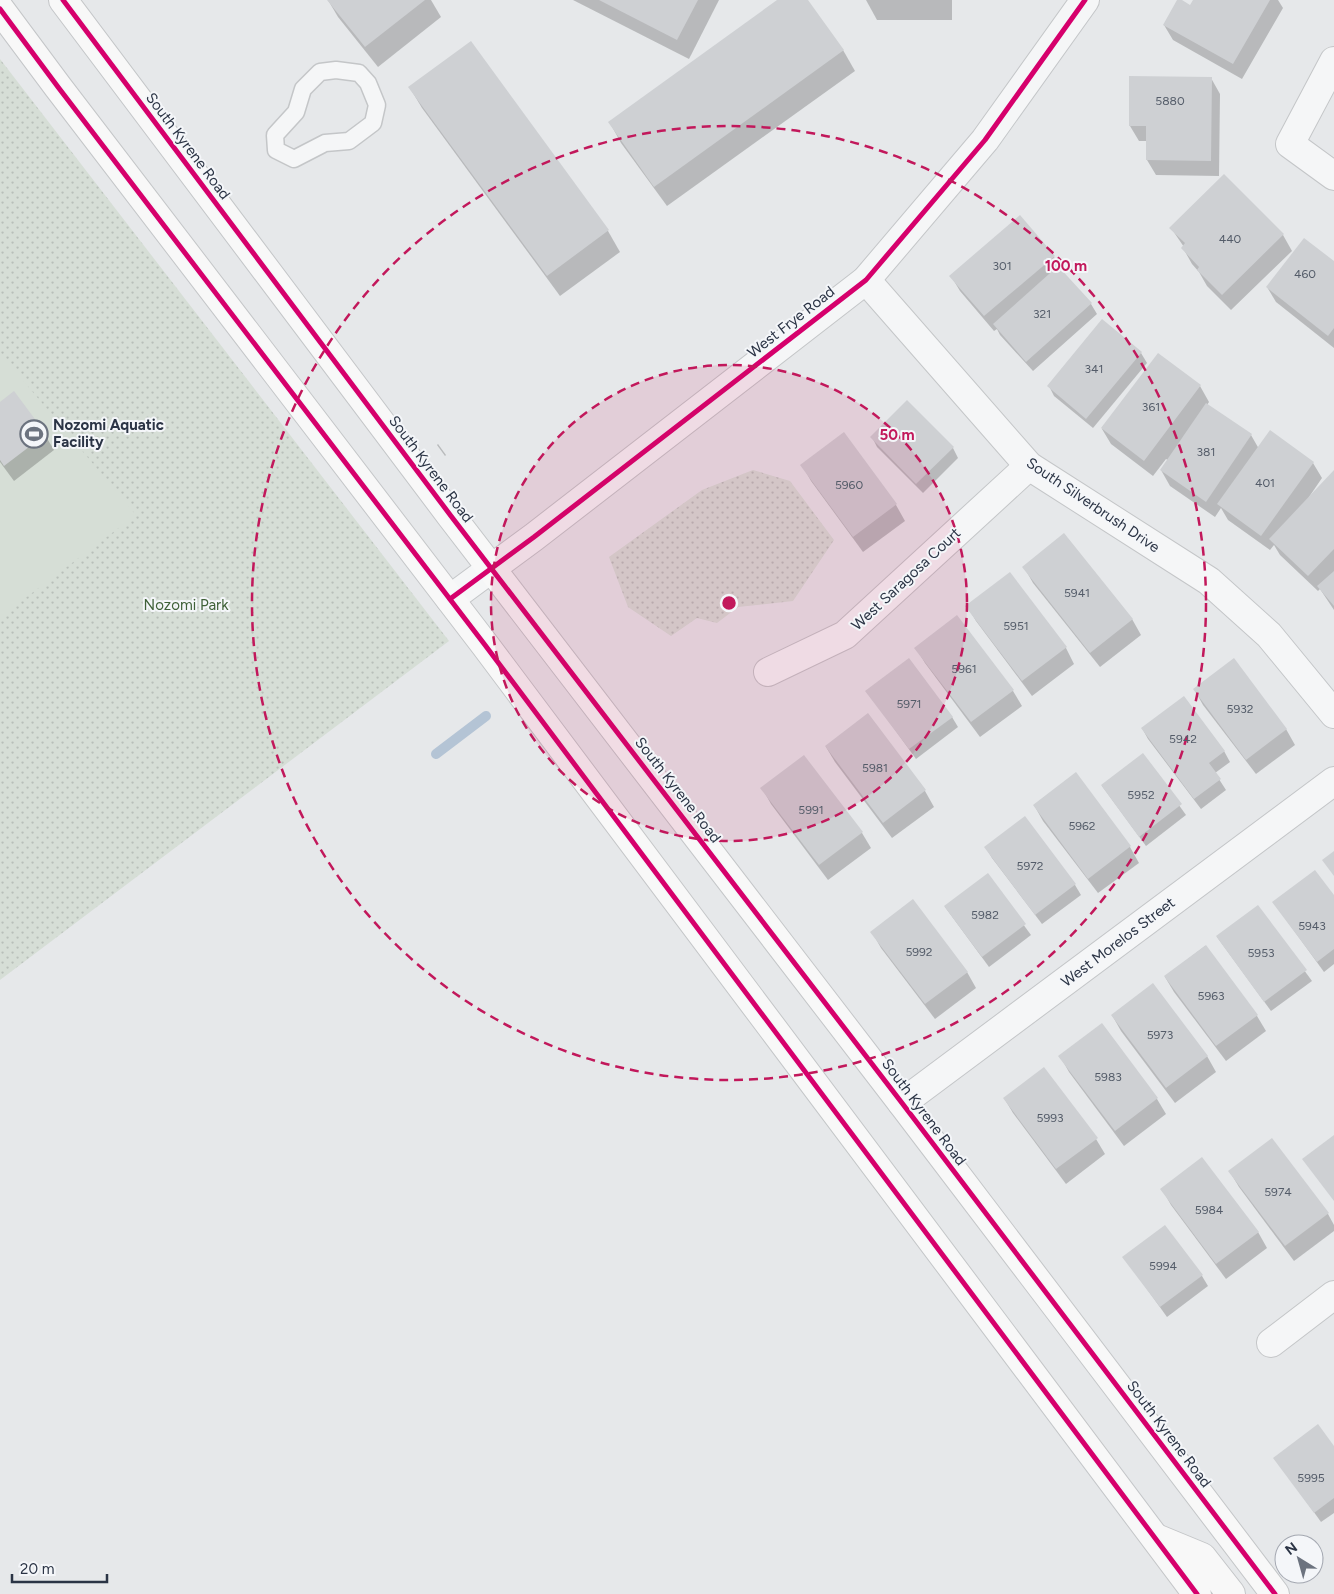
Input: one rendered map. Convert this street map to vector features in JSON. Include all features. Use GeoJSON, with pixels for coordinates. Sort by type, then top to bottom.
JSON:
{"type":"FeatureCollection","features":[{"type":"Feature","properties":{"kind":"main road","name":"South Kyrene Road"},"geometry":{"type":"LineString","coordinates":[[63,0],[491,569],[902,1103],[1275,1594]]}},
{"type":"Feature","properties":{"kind":"main road"},"geometry":{"type":"LineString","coordinates":[[0,9],[450,599],[1197,1594]]}},
{"type":"Feature","properties":{"kind":"main road"},"geometry":{"type":"LineString","coordinates":[[1156,1538],[1202,1557],[1230,1594]]}},
{"type":"Feature","properties":{"kind":"street","name":"West Frye Road"},"geometry":{"type":"LineString","coordinates":[[450,599],[866,280],[985,140],[1085,0]]}},
{"type":"Feature","properties":{"kind":"street"},"geometry":{"type":"LineString","coordinates":[[1334,61],[1290,144],[1334,176]]}},
{"type":"Feature","properties":{"kind":"street","name":"South Silverbrush Drive"},"geometry":{"type":"LineString","coordinates":[[866,280],[1029,466],[1209,581],[1269,635],[1334,714]]}},
{"type":"Feature","properties":{"kind":"street","name":"West Saragosa Court"},"geometry":{"type":"LineString","coordinates":[[768,672],[845,635],[1029,466]]}},
{"type":"Feature","properties":{"kind":"street","name":"West Morelos Street"},"geometry":{"type":"LineString","coordinates":[[902,1103],[1334,781]]}},
{"type":"Feature","properties":{"kind":"street"},"geometry":{"type":"LineString","coordinates":[[1271,1343],[1334,1295]]}},
{"type":"Feature","properties":{"kind":"lane"},"geometry":{"type":"LineString","coordinates":[[336,70],[359,73],[368,83],[377,105],[373,122],[349,141],[325,143],[294,158],[276,150],[275,134],[296,112],[303,89],[320,72],[336,70]]}},
{"type":"Feature","properties":{"kind":"green space","name":"Nozomi Park"},"geometry":{"type":"Polygon","coordinates":[[[0,59],[449,641],[0,980],[0,59]]]}},
{"type":"Feature","properties":{"kind":"green space","name":"Nozomi Aquatic Facility"},"geometry":{"type":"Polygon","coordinates":[[[0,353],[136,515],[0,617],[0,353]]]}},
{"type":"Feature","properties":{"kind":"green space"},"geometry":{"type":"Polygon","coordinates":[[[753,470],[790,481],[834,540],[793,601],[738,607],[717,623],[697,618],[671,636],[628,607],[609,557],[702,490],[753,470]]]}},
{"type":"Feature","properties":{"kind":"building"},"geometry":{"type":"Polygon","coordinates":[[[327,0],[425,0],[365,47],[327,0]]]}},
{"type":"Feature","properties":{"kind":"building"},"geometry":{"type":"Polygon","coordinates":[[[599,0],[698,0],[677,40],[599,0]]]}},
{"type":"Feature","properties":{"kind":"building"},"geometry":{"type":"Polygon","coordinates":[[[777,0],[808,0],[844,50],[654,187],[608,122],[777,0]]]}},
{"type":"Feature","properties":{"kind":"building"},"geometry":{"type":"Polygon","coordinates":[[[1177,0],[1182,0],[1190,5],[1193,0],[1270,0],[1233,64],[1163,25],[1177,0]]]}},
{"type":"Feature","properties":{"kind":"building"},"geometry":{"type":"Polygon","coordinates":[[[471,41],[609,230],[547,276],[408,87],[471,41]]]}},
{"type":"Feature","properties":{"kind":"building"},"geometry":{"type":"Polygon","coordinates":[[[1129,76],[1212,77],[1211,161],[1146,160],[1146,126],[1129,126],[1129,76]]]}},
{"type":"Feature","properties":{"kind":"building"},"geometry":{"type":"Polygon","coordinates":[[[1224,174],[1284,234],[1222,295],[1197,270],[1199,267],[1181,248],[1185,243],[1169,228],[1224,174]]]}},
{"type":"Feature","properties":{"kind":"building"},"geometry":{"type":"Polygon","coordinates":[[[1020,215],[1055,256],[984,316],[949,276],[1020,215]]]}},
{"type":"Feature","properties":{"kind":"building"},"geometry":{"type":"Polygon","coordinates":[[[1304,238],[1334,261],[1334,328],[1328,336],[1266,287],[1304,238]]]}},
{"type":"Feature","properties":{"kind":"building"},"geometry":{"type":"Polygon","coordinates":[[[1058,266],[1092,303],[1026,362],[993,324],[1058,266]]]}},
{"type":"Feature","properties":{"kind":"building"},"geometry":{"type":"Polygon","coordinates":[[[1102,319],[1142,352],[1086,419],[1047,386],[1102,319]]]}},
{"type":"Feature","properties":{"kind":"building"},"geometry":{"type":"Polygon","coordinates":[[[1158,353],[1201,385],[1144,461],[1101,428],[1158,353]]]}},
{"type":"Feature","properties":{"kind":"building"},"geometry":{"type":"Polygon","coordinates":[[[14,391],[46,434],[4,466],[0,460],[0,402],[14,391]]]}},
{"type":"Feature","properties":{"kind":"building"},"geometry":{"type":"Polygon","coordinates":[[[907,400],[954,447],[916,484],[870,437],[907,400]]]}},
{"type":"Feature","properties":{"kind":"building"},"geometry":{"type":"Polygon","coordinates":[[[1206,403],[1252,434],[1206,502],[1160,470],[1206,403]]]}},
{"type":"Feature","properties":{"kind":"building"},"geometry":{"type":"Polygon","coordinates":[[[1270,430],[1314,462],[1261,536],[1217,504],[1270,430]]]}},
{"type":"Feature","properties":{"kind":"building"},"geometry":{"type":"Polygon","coordinates":[[[844,432],[897,504],[853,537],[800,465],[844,432]]]}},
{"type":"Feature","properties":{"kind":"building"},"geometry":{"type":"Polygon","coordinates":[[[1334,470],[1334,549],[1308,576],[1269,539],[1334,470]]]}},
{"type":"Feature","properties":{"kind":"building"},"geometry":{"type":"Polygon","coordinates":[[[1064,533],[1133,619],[1090,653],[1022,567],[1064,533]]]}},
{"type":"Feature","properties":{"kind":"building"},"geometry":{"type":"Polygon","coordinates":[[[1334,571],[1334,606],[1317,586],[1334,571]]]}},
{"type":"Feature","properties":{"kind":"building"},"geometry":{"type":"Polygon","coordinates":[[[1010,572],[1067,647],[1022,681],[965,606],[1010,572]]]}},
{"type":"Feature","properties":{"kind":"building"},"geometry":{"type":"Polygon","coordinates":[[[957,615],[1014,690],[971,722],[914,648],[957,615]]]}},
{"type":"Feature","properties":{"kind":"building"},"geometry":{"type":"Polygon","coordinates":[[[909,658],[953,717],[909,749],[865,691],[909,658]]]}},
{"type":"Feature","properties":{"kind":"building"},"geometry":{"type":"Polygon","coordinates":[[[1234,658],[1287,729],[1246,760],[1193,689],[1234,658]]]}},
{"type":"Feature","properties":{"kind":"building"},"geometry":{"type":"Polygon","coordinates":[[[1184,696],[1225,751],[1209,763],[1221,779],[1194,799],[1141,728],[1184,696]]]}},
{"type":"Feature","properties":{"kind":"building"},"geometry":{"type":"Polygon","coordinates":[[[868,713],[926,790],[883,823],[825,746],[868,713]]]}},
{"type":"Feature","properties":{"kind":"building"},"geometry":{"type":"Polygon","coordinates":[[[1143,753],[1182,804],[1139,837],[1101,785],[1143,753]]]}},
{"type":"Feature","properties":{"kind":"building"},"geometry":{"type":"Polygon","coordinates":[[[804,755],[863,832],[819,865],[760,788],[804,755]]]}},
{"type":"Feature","properties":{"kind":"building"},"geometry":{"type":"Polygon","coordinates":[[[1076,772],[1131,846],[1088,879],[1033,805],[1076,772]]]}},
{"type":"Feature","properties":{"kind":"building"},"geometry":{"type":"Polygon","coordinates":[[[1025,816],[1076,884],[1035,915],[984,847],[1025,816]]]}},
{"type":"Feature","properties":{"kind":"building"},"geometry":{"type":"Polygon","coordinates":[[[1334,851],[1334,876],[1322,860],[1334,851]]]}},
{"type":"Feature","properties":{"kind":"building"},"geometry":{"type":"Polygon","coordinates":[[[1315,870],[1334,895],[1334,949],[1317,962],[1272,902],[1315,870]]]}},
{"type":"Feature","properties":{"kind":"building"},"geometry":{"type":"Polygon","coordinates":[[[988,873],[1026,924],[982,957],[944,906],[988,873]]]}},
{"type":"Feature","properties":{"kind":"building"},"geometry":{"type":"Polygon","coordinates":[[[913,899],[968,972],[925,1004],[870,932],[913,899]]]}},
{"type":"Feature","properties":{"kind":"building"},"geometry":{"type":"Polygon","coordinates":[[[1258,905],[1307,970],[1264,1002],[1216,936],[1258,905]]]}},
{"type":"Feature","properties":{"kind":"building"},"geometry":{"type":"Polygon","coordinates":[[[1206,945],[1258,1015],[1216,1046],[1164,976],[1206,945]]]}},
{"type":"Feature","properties":{"kind":"building"},"geometry":{"type":"Polygon","coordinates":[[[1153,983],[1208,1056],[1166,1088],[1111,1015],[1153,983]]]}},
{"type":"Feature","properties":{"kind":"building"},"geometry":{"type":"Polygon","coordinates":[[[1102,1023],[1158,1098],[1115,1131],[1058,1056],[1102,1023]]]}},
{"type":"Feature","properties":{"kind":"building"},"geometry":{"type":"Polygon","coordinates":[[[1044,1067],[1098,1138],[1056,1169],[1003,1098],[1044,1067]]]}},
{"type":"Feature","properties":{"kind":"building"},"geometry":{"type":"Polygon","coordinates":[[[1334,1135],[1334,1201],[1302,1159],[1334,1135]]]}},
{"type":"Feature","properties":{"kind":"building"},"geometry":{"type":"Polygon","coordinates":[[[1272,1138],[1329,1213],[1285,1246],[1228,1171],[1272,1138]]]}},
{"type":"Feature","properties":{"kind":"building"},"geometry":{"type":"Polygon","coordinates":[[[1202,1157],[1259,1232],[1216,1264],[1160,1189],[1202,1157]]]}},
{"type":"Feature","properties":{"kind":"building"},"geometry":{"type":"Polygon","coordinates":[[[1165,1225],[1203,1275],[1160,1307],[1122,1257],[1165,1225]]]}},
{"type":"Feature","properties":{"kind":"building"},"geometry":{"type":"Polygon","coordinates":[[[1318,1424],[1334,1446],[1334,1498],[1314,1513],[1273,1458],[1318,1424]]]}},
{"type":"Feature","properties":{"kind":"waterway"},"geometry":{"type":"LineString","coordinates":[[436,754],[486,716]]}},
{"type":"Feature","properties":{"kind":"cycle path"},"geometry":{"type":"LineString","coordinates":[[63,0],[451,516],[902,1103],[1275,1594]]}},
{"type":"Feature","properties":{"kind":"cycle path"},"geometry":{"type":"LineString","coordinates":[[450,599],[534,537],[866,280],[985,140],[1085,0]]}},
{"type":"Feature","properties":{"kind":"cycle path"},"geometry":{"type":"LineString","coordinates":[[0,9],[485,645],[1197,1594]]}},
{"type":"Feature","properties":{"kind":"place","name":"Nozomi Aquatic Facility"},"geometry":{"type":"Point","coordinates":[34,434]}}]}
